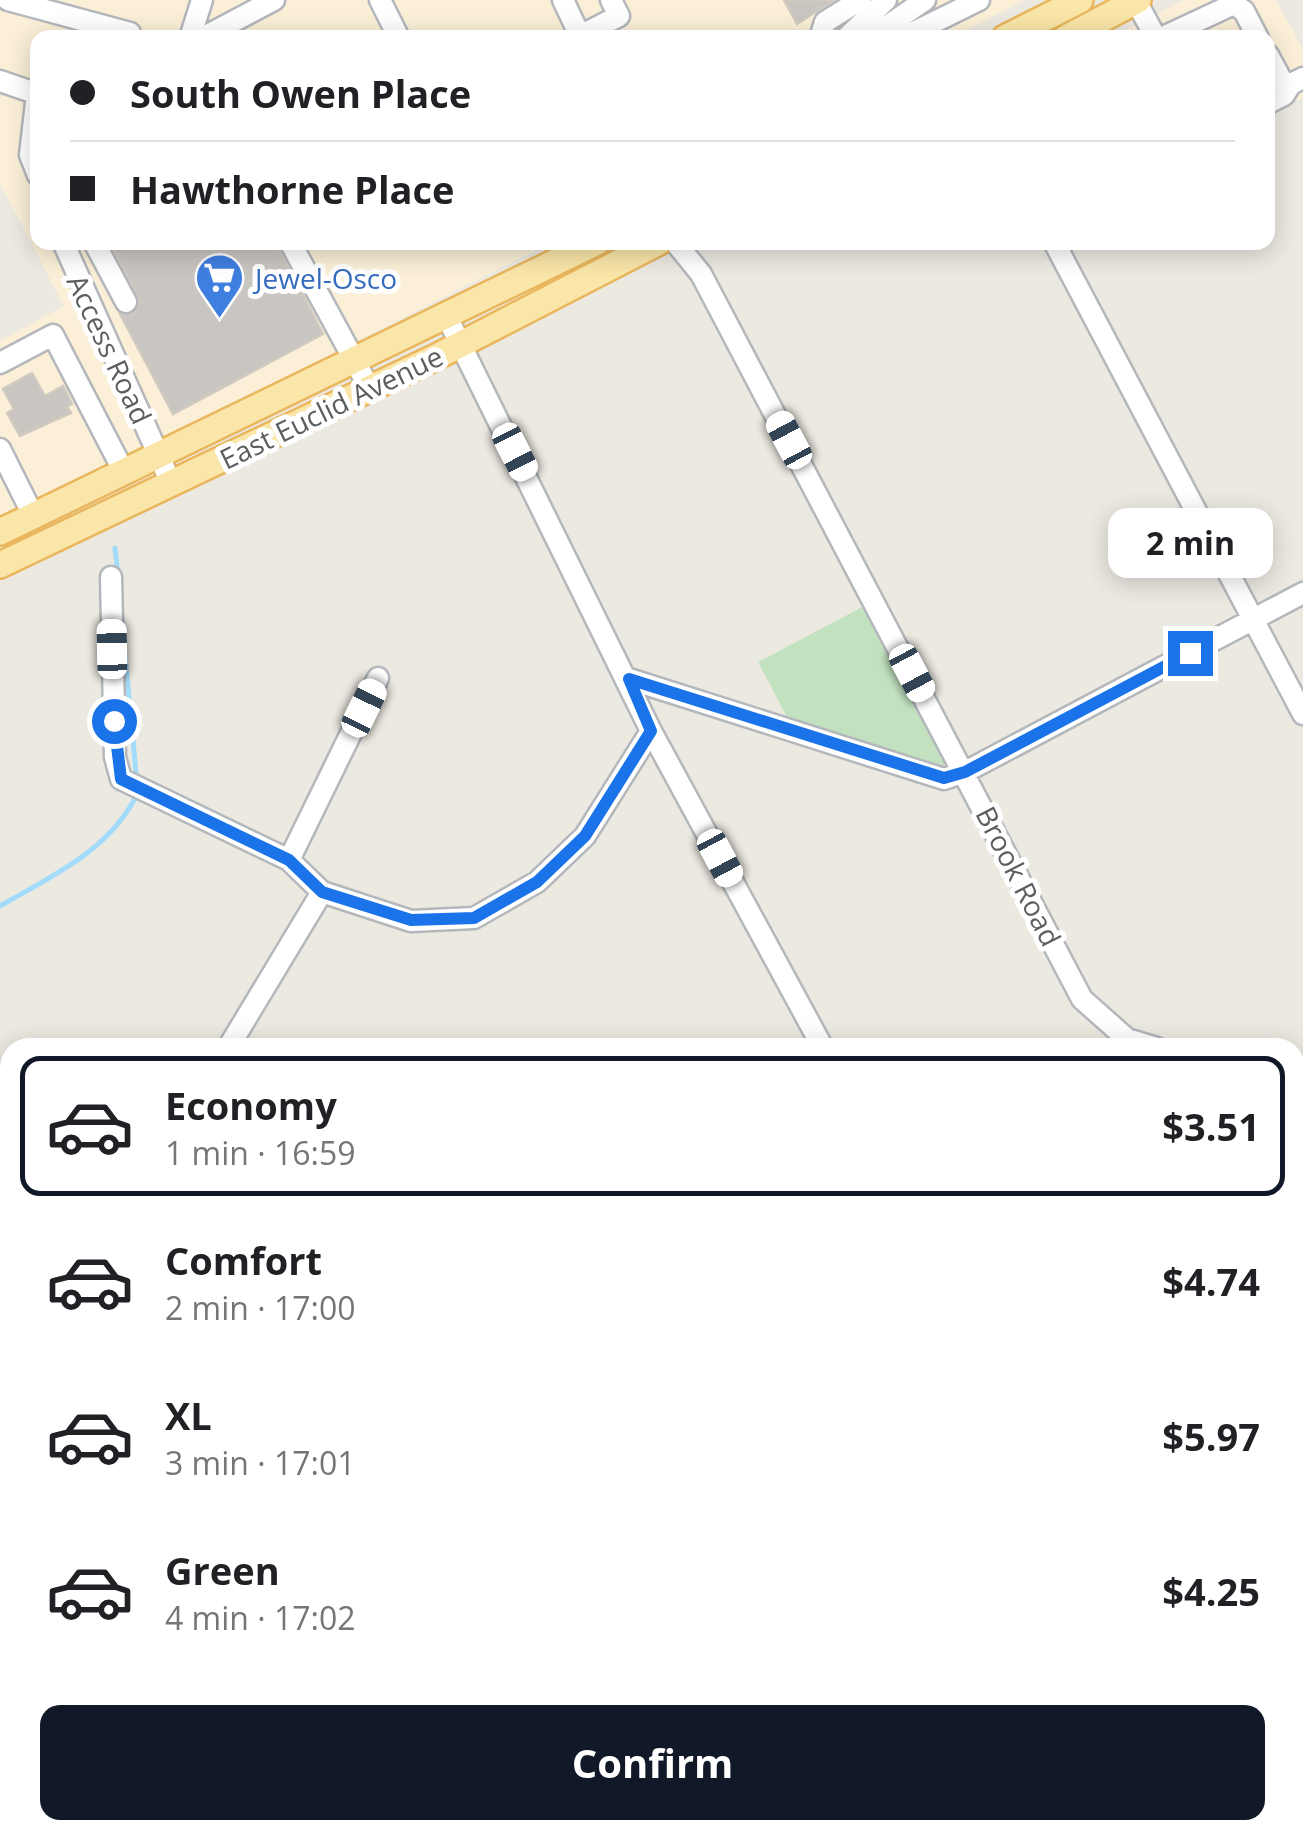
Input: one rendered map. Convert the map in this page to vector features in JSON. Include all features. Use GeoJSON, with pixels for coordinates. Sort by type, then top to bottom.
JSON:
{"type":"FeatureCollection","features":[{"type":"Feature","properties":{"kind":"main road"},"geometry":{"type":"LineString","coordinates":[[1015,30],[1048,6],[1080,0]]}},
{"type":"Feature","properties":{"kind":"main road"},"geometry":{"type":"LineString","coordinates":[[1081,30],[1137,0]]}},
{"type":"Feature","properties":{"kind":"main road","name":"East Euclid Avenue"},"geometry":{"type":"LineString","coordinates":[[0,532],[581,250]]}},
{"type":"Feature","properties":{"kind":"main road","name":"East Euclid Avenue"},"geometry":{"type":"LineString","coordinates":[[0,565],[461,344],[643,250]]}},
{"type":"Feature","properties":{"kind":"street"},"geometry":{"type":"LineString","coordinates":[[8,0],[119,30]]}},
{"type":"Feature","properties":{"kind":"street"},"geometry":{"type":"LineString","coordinates":[[193,30],[202,0]]}},
{"type":"Feature","properties":{"kind":"street"},"geometry":{"type":"LineString","coordinates":[[217,30],[274,0]]}},
{"type":"Feature","properties":{"kind":"street"},"geometry":{"type":"LineString","coordinates":[[380,0],[396,30]]}},
{"type":"Feature","properties":{"kind":"street"},"geometry":{"type":"LineString","coordinates":[[563,0],[576,30]]}},
{"type":"Feature","properties":{"kind":"street"},"geometry":{"type":"LineString","coordinates":[[593,30],[620,16],[611,0]]}},
{"type":"Feature","properties":{"kind":"street"},"geometry":{"type":"LineString","coordinates":[[823,30],[826,22],[860,0]]}},
{"type":"Feature","properties":{"kind":"street"},"geometry":{"type":"LineString","coordinates":[[854,30],[886,0]]}},
{"type":"Feature","properties":{"kind":"street"},"geometry":{"type":"LineString","coordinates":[[882,30],[925,0]]}},
{"type":"Feature","properties":{"kind":"street"},"geometry":{"type":"LineString","coordinates":[[918,30],[979,0]]}},
{"type":"Feature","properties":{"kind":"street"},"geometry":{"type":"LineString","coordinates":[[1137,0],[1154,30]]}},
{"type":"Feature","properties":{"kind":"street"},"geometry":{"type":"LineString","coordinates":[[1176,30],[1234,4],[1244,11],[1254,30]]}},
{"type":"Feature","properties":{"kind":"street"},"geometry":{"type":"LineString","coordinates":[[1275,68],[1282,81],[1297,81]]}},
{"type":"Feature","properties":{"kind":"street"},"geometry":{"type":"LineString","coordinates":[[0,81],[30,92]]}},
{"type":"Feature","properties":{"kind":"street"},"geometry":{"type":"LineString","coordinates":[[1275,100],[1297,81]]}},
{"type":"Feature","properties":{"kind":"street","name":"Access Road"},"geometry":{"type":"LineString","coordinates":[[67,250],[172,483]]}},
{"type":"Feature","properties":{"kind":"street"},"geometry":{"type":"LineString","coordinates":[[98,250],[126,302]]}},
{"type":"Feature","properties":{"kind":"street"},"geometry":{"type":"LineString","coordinates":[[294,250],[370,388]]}},
{"type":"Feature","properties":{"kind":"street"},"geometry":{"type":"LineString","coordinates":[[681,250],[702,274],[965,772],[1303,593]]}},
{"type":"Feature","properties":{"kind":"street"},"geometry":{"type":"LineString","coordinates":[[697,250],[702,274]]}},
{"type":"Feature","properties":{"kind":"street"},"geometry":{"type":"LineString","coordinates":[[1058,250],[1303,714]]}},
{"type":"Feature","properties":{"kind":"street"},"geometry":{"type":"LineString","coordinates":[[447,318],[629,679],[651,731],[817,1038]]}},
{"type":"Feature","properties":{"kind":"street"},"geometry":{"type":"LineString","coordinates":[[0,364],[52,335],[124,472]]}},
{"type":"Feature","properties":{"kind":"street"},"geometry":{"type":"LineString","coordinates":[[0,449],[33,516]]}},
{"type":"Feature","properties":{"kind":"street"},"geometry":{"type":"LineString","coordinates":[[111,578],[115,757],[121,779],[289,860],[322,892],[411,920],[474,918],[537,882],[585,836],[651,731]]}},
{"type":"Feature","properties":{"kind":"street"},"geometry":{"type":"LineString","coordinates":[[289,860],[378,678]]}},
{"type":"Feature","properties":{"kind":"street","name":"Brook Road"},"geometry":{"type":"LineString","coordinates":[[629,679],[934,777],[965,772],[1082,999],[1127,1038]]}},
{"type":"Feature","properties":{"kind":"street"},"geometry":{"type":"LineString","coordinates":[[238,1038],[322,892]]}},
{"type":"Feature","properties":{"kind":"shaded area"},"geometry":{"type":"Polygon","coordinates":[[[0,0],[1025,0],[967,30],[30,30],[30,241],[0,183],[0,0]]]}},
{"type":"Feature","properties":{"kind":"shaded area"},"geometry":{"type":"Polygon","coordinates":[[[1184,0],[1276,0],[1303,50],[1303,97],[1275,112],[1275,30],[1125,30],[1184,0]]]}},
{"type":"Feature","properties":{"kind":"shaded area"},"geometry":{"type":"Polygon","coordinates":[[[35,250],[536,250],[0,523],[0,341],[64,306],[35,250]]]}},
{"type":"Feature","properties":{"kind":"green space"},"geometry":{"type":"Polygon","coordinates":[[[868,604],[949,760],[943,769],[787,717],[758,662],[868,604]]]}},
{"type":"Feature","properties":{"kind":"building"},"geometry":{"type":"Polygon","coordinates":[[[784,0],[834,0],[797,24],[784,0]]]}},
{"type":"Feature","properties":{"kind":"building","name":"Jewel-Osco"},"geometry":{"type":"Polygon","coordinates":[[[114,250],[280,250],[323,334],[173,414],[120,314],[133,314],[140,302],[114,250]]]}},
{"type":"Feature","properties":{"kind":"building"},"geometry":{"type":"Polygon","coordinates":[[[32,373],[45,396],[63,386],[72,404],[67,407],[71,413],[20,436],[7,413],[14,409],[3,389],[32,373]]]}},
{"type":"Feature","properties":{"kind":"waterway"},"geometry":{"type":"LineString","coordinates":[[115,548],[118,575]]}},
{"type":"Feature","properties":{"kind":"waterway"},"geometry":{"type":"LineString","coordinates":[[121,611],[136,773]]}},
{"type":"Feature","properties":{"kind":"waterway"},"geometry":{"type":"LineString","coordinates":[[0,906],[92,849],[134,800]]}},
{"type":"Feature","properties":{"kind":"place","name":"Jewel-Osco"},"geometry":{"type":"Point","coordinates":[220,320]}},
{"type":"Feature","properties":{"kind":"route"},"geometry":{"type":"LineString","coordinates":[[114,721],[115,757],[121,779],[289,860],[322,892],[411,920],[474,918],[537,882],[585,836],[651,731],[629,679],[934,777],[951,778],[1190,653]]}}]}
